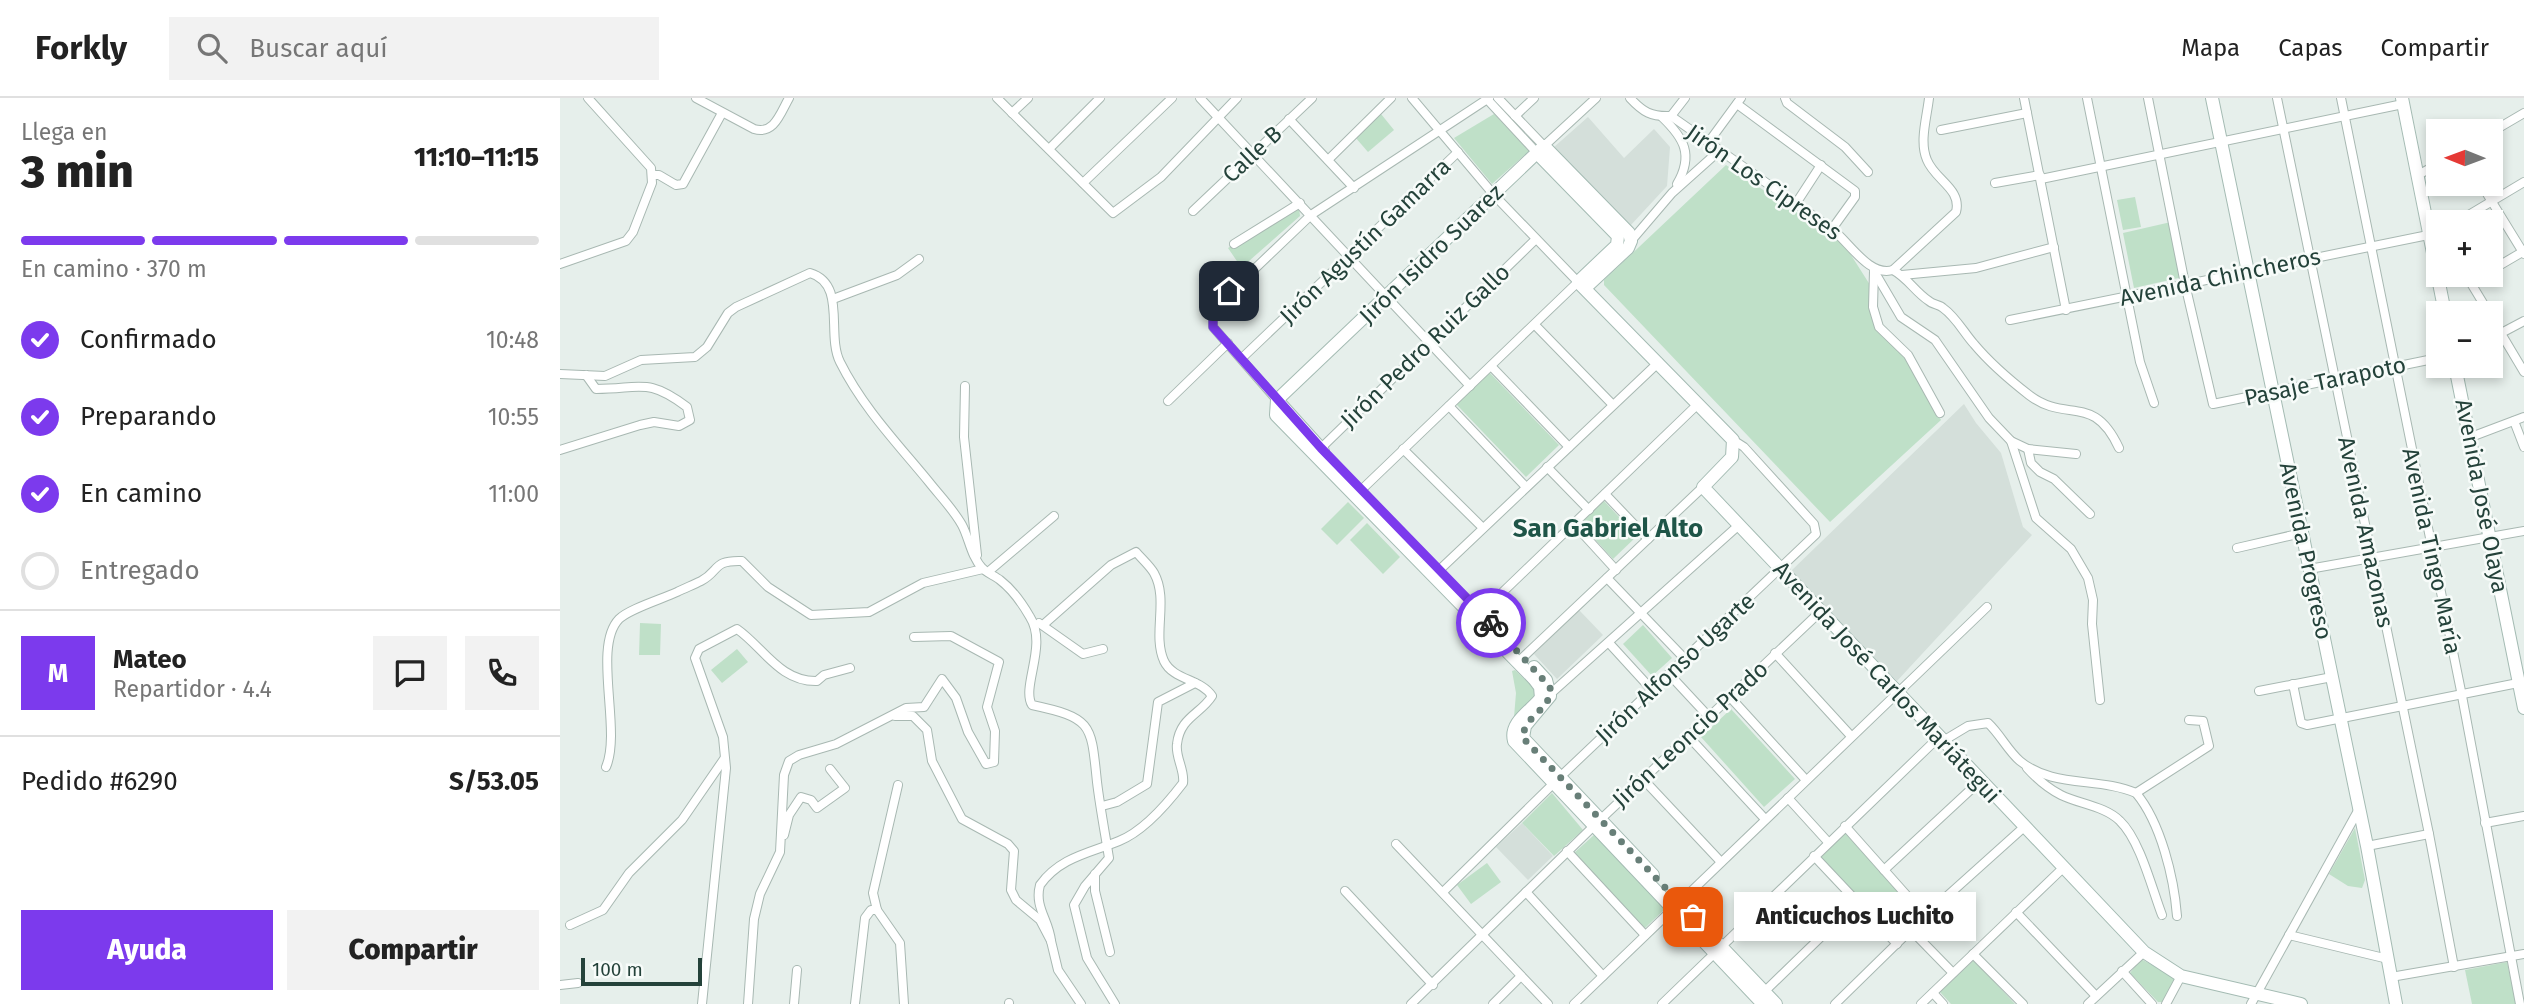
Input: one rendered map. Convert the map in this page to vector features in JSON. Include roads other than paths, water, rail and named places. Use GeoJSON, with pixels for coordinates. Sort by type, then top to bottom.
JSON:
{"type":"FeatureCollection","features":[{"type":"Feature","properties":{"kind":"street"},"geometry":{"type":"LineString","coordinates":[[560,264],[626,242],[634,232],[653,175],[651,169],[588,98]]}},
{"type":"Feature","properties":{"kind":"street"},"geometry":{"type":"LineString","coordinates":[[696,98],[754,130],[769,131],[789,98]]}},
{"type":"Feature","properties":{"kind":"street"},"geometry":{"type":"LineString","coordinates":[[996,98],[1113,213],[1161,177],[1237,98]]}},
{"type":"Feature","properties":{"kind":"street"},"geometry":{"type":"LineString","coordinates":[[1012,113],[1028,98]]}},
{"type":"Feature","properties":{"kind":"street"},"geometry":{"type":"LineString","coordinates":[[1049,149],[1100,98]]}},
{"type":"Feature","properties":{"kind":"street"},"geometry":{"type":"LineString","coordinates":[[1083,183],[1172,98]]}},
{"type":"Feature","properties":{"kind":"street"},"geometry":{"type":"LineString","coordinates":[[1200,98],[1470,386]]}},
{"type":"Feature","properties":{"kind":"street","name":"Calle B"},"geometry":{"type":"LineString","coordinates":[[1193,211],[1312,98]]}},
{"type":"Feature","properties":{"kind":"street"},"geometry":{"type":"LineString","coordinates":[[1328,160],[1391,98]]}},
{"type":"Feature","properties":{"kind":"street"},"geometry":{"type":"LineString","coordinates":[[1412,98],[1536,240],[1733,440],[1732,457],[1703,487],[1521,659]]}},
{"type":"Feature","properties":{"kind":"street"},"geometry":{"type":"LineString","coordinates":[[1318,451],[1213,327],[1211,320],[1229,291],[1311,215],[1441,132],[1487,98],[1629,233],[1625,241],[1628,248],[1535,325],[1358,492]]}},
{"type":"Feature","properties":{"kind":"street"},"geometry":{"type":"LineString","coordinates":[[1498,98],[1541,150]]}},
{"type":"Feature","properties":{"kind":"street"},"geometry":{"type":"LineString","coordinates":[[1515,116],[1534,98]]}},
{"type":"Feature","properties":{"kind":"street","name":"Jirón Isidro Suarez"},"geometry":{"type":"LineString","coordinates":[[1277,400],[1596,98]]}},
{"type":"Feature","properties":{"kind":"street","name":"Jirón Los Cipreses"},"geometry":{"type":"LineString","coordinates":[[1630,98],[1644,113],[1667,116],[1708,143],[1848,242],[1874,271],[1901,317],[1935,340],[1989,418],[2011,441]]}},
{"type":"Feature","properties":{"kind":"street"},"geometry":{"type":"LineString","coordinates":[[1672,193],[1687,157],[1681,135],[1667,116],[1685,98]]}},
{"type":"Feature","properties":{"kind":"street"},"geometry":{"type":"LineString","coordinates":[[1785,98],[1787,103],[1845,147],[1868,172]]}},
{"type":"Feature","properties":{"kind":"street"},"geometry":{"type":"LineString","coordinates":[[1893,270],[1956,212],[1958,205],[1952,190],[1926,160],[1923,143],[1929,98]]}},
{"type":"Feature","properties":{"kind":"street"},"geometry":{"type":"LineString","coordinates":[[2024,98],[2066,310]]}},
{"type":"Feature","properties":{"kind":"street"},"geometry":{"type":"LineString","coordinates":[[2087,98],[2140,362],[2154,403]]}},
{"type":"Feature","properties":{"kind":"street"},"geometry":{"type":"LineString","coordinates":[[2148,98],[2185,284]]}},
{"type":"Feature","properties":{"kind":"street","name":"Avenida Progreso"},"geometry":{"type":"LineString","coordinates":[[2212,98],[2367,846],[2396,1004]]}},
{"type":"Feature","properties":{"kind":"street","name":"Avenida Amazonas"},"geometry":{"type":"LineString","coordinates":[[2277,98],[2370,557],[2458,966]]}},
{"type":"Feature","properties":{"kind":"street","name":"Avenida Tingo María"},"geometry":{"type":"LineString","coordinates":[[2341,98],[2462,696],[2520,1004]]}},
{"type":"Feature","properties":{"kind":"street"},"geometry":{"type":"LineString","coordinates":[[1708,143],[1739,101],[1855,191],[1855,197],[1832,229]]}},
{"type":"Feature","properties":{"kind":"street"},"geometry":{"type":"LineString","coordinates":[[1995,183],[2101,167],[2221,143],[2402,101],[2427,210]]}},
{"type":"Feature","properties":{"kind":"street"},"geometry":{"type":"LineString","coordinates":[[653,175],[659,175],[676,186],[683,184],[722,113]]}},
{"type":"Feature","properties":{"kind":"street"},"geometry":{"type":"LineString","coordinates":[[1941,130],[2027,113]]}},
{"type":"Feature","properties":{"kind":"street"},"geometry":{"type":"LineString","coordinates":[[2503,125],[2524,113]]}},
{"type":"Feature","properties":{"kind":"street"},"geometry":{"type":"LineString","coordinates":[[1289,119],[1354,188]]}},
{"type":"Feature","properties":{"kind":"street"},"geometry":{"type":"LineString","coordinates":[[1625,241],[1718,151]]}},
{"type":"Feature","properties":{"kind":"street","name":"Jirón Agustín Gamarra"},"geometry":{"type":"LineString","coordinates":[[1242,358],[1458,152]]}},
{"type":"Feature","properties":{"kind":"street"},"geometry":{"type":"LineString","coordinates":[[1795,205],[1821,165]]}},
{"type":"Feature","properties":{"kind":"street"},"geometry":{"type":"LineString","coordinates":[[2418,175],[2426,171]]}},
{"type":"Feature","properties":{"kind":"street"},"geometry":{"type":"LineString","coordinates":[[2476,210],[2524,182]]}},
{"type":"Feature","properties":{"kind":"street"},"geometry":{"type":"LineString","coordinates":[[2488,196],[2524,252],[2503,264]]}},
{"type":"Feature","properties":{"kind":"street"},"geometry":{"type":"LineString","coordinates":[[1234,244],[1300,203]]}},
{"type":"Feature","properties":{"kind":"street","name":"Avenida Chincheros"},"geometry":{"type":"LineString","coordinates":[[2010,320],[2426,235]]}},
{"type":"Feature","properties":{"kind":"street","name":"Jirón Pedro Ruiz Gallo"},"geometry":{"type":"LineString","coordinates":[[1318,451],[1536,240]]}},
{"type":"Feature","properties":{"kind":"street"},"geometry":{"type":"LineString","coordinates":[[1902,275],[1976,268],[2053,247]]}},
{"type":"Feature","properties":{"kind":"street"},"geometry":{"type":"LineString","coordinates":[[833,299],[897,275],[919,258]]}},
{"type":"Feature","properties":{"kind":"street"},"geometry":{"type":"LineString","coordinates":[[1940,412],[1914,365],[1879,327],[1873,307],[1874,271],[1893,270],[1902,275],[1929,302],[1943,307],[1975,346],[2028,394],[2050,409],[2076,409],[2096,416],[2109,427],[2119,448]]}},
{"type":"Feature","properties":{"kind":"street"},"geometry":{"type":"LineString","coordinates":[[560,374],[606,376],[641,360],[695,358],[702,354],[728,313],[736,307],[810,273],[819,276],[830,287],[833,299],[832,338],[839,359],[852,383],[875,419],[962,525],[983,567],[1013,592],[1033,621],[1037,659],[1029,700],[1031,705],[1072,716],[1090,733],[1095,746],[1109,858],[1077,896],[1074,905],[1087,958],[1115,1004]]}},
{"type":"Feature","properties":{"kind":"street","name":"Pasaje Tarapoto"},"geometry":{"type":"LineString","coordinates":[[2185,284],[2213,404],[2426,360]]}},
{"type":"Feature","properties":{"kind":"street"},"geometry":{"type":"LineString","coordinates":[[2503,333],[2524,321]]}},
{"type":"Feature","properties":{"kind":"street"},"geometry":{"type":"LineString","coordinates":[[1535,325],[1613,405]]}},
{"type":"Feature","properties":{"kind":"street"},"geometry":{"type":"LineString","coordinates":[[2503,336],[2524,372]]}},
{"type":"Feature","properties":{"kind":"street"},"geometry":{"type":"LineString","coordinates":[[1168,401],[1228,343]]}},
{"type":"Feature","properties":{"kind":"street"},"geometry":{"type":"LineString","coordinates":[[1436,573],[1659,362]]}},
{"type":"Feature","properties":{"kind":"street"},"geometry":{"type":"LineString","coordinates":[[1491,366],[1569,447]]}},
{"type":"Feature","properties":{"kind":"street"},"geometry":{"type":"LineString","coordinates":[[560,450],[640,425],[654,422],[679,426],[690,420],[687,407],[670,394],[643,384],[596,389],[586,375]]}},
{"type":"Feature","properties":{"kind":"street","name":"Avenida José Olaya"},"geometry":{"type":"LineString","coordinates":[[2458,378],[2524,708]]}},
{"type":"Feature","properties":{"kind":"street"},"geometry":{"type":"LineString","coordinates":[[965,386],[964,437],[983,567]]}},
{"type":"Feature","properties":{"kind":"street"},"geometry":{"type":"LineString","coordinates":[[1277,400],[1276,415],[1318,451],[1521,659],[1546,680],[1546,697]]}},
{"type":"Feature","properties":{"kind":"street"},"geometry":{"type":"LineString","coordinates":[[1481,613],[1698,404]]}},
{"type":"Feature","properties":{"kind":"street"},"geometry":{"type":"LineString","coordinates":[[1449,406],[1527,487]]}},
{"type":"Feature","properties":{"kind":"street"},"geometry":{"type":"LineString","coordinates":[[2471,437],[2524,417]]}},
{"type":"Feature","properties":{"kind":"street"},"geometry":{"type":"LineString","coordinates":[[2514,421],[2524,447]]}},
{"type":"Feature","properties":{"kind":"street","name":"Jirón Alfonso Ugarte"},"geometry":{"type":"LineString","coordinates":[[1443,892],[1816,534],[1816,529],[1752,454],[1733,440]]}},
{"type":"Feature","properties":{"kind":"street"},"geometry":{"type":"LineString","coordinates":[[2011,441],[2028,449],[2076,454]]}},
{"type":"Feature","properties":{"kind":"street"},"geometry":{"type":"LineString","coordinates":[[2011,441],[2036,518],[2071,549],[2088,578],[2093,600],[2092,624],[2100,700]]}},
{"type":"Feature","properties":{"kind":"street"},"geometry":{"type":"LineString","coordinates":[[1403,449],[1483,528]]}},
{"type":"Feature","properties":{"kind":"street"},"geometry":{"type":"LineString","coordinates":[[2028,449],[2031,463],[2040,472],[2054,479],[2090,514]]}},
{"type":"Feature","properties":{"kind":"street"},"geometry":{"type":"LineString","coordinates":[[1548,467],[1589,510]]}},
{"type":"Feature","properties":{"kind":"street","name":"Avenida José Carlos Mariátegui"},"geometry":{"type":"LineString","coordinates":[[1703,487],[2062,869],[2144,952],[2181,976],[2254,999],[2301,1004]]}},
{"type":"Feature","properties":{"kind":"street"},"geometry":{"type":"LineString","coordinates":[[1605,494],[1648,539]]}},
{"type":"Feature","properties":{"kind":"street"},"geometry":{"type":"LineString","coordinates":[[607,767],[612,742],[608,644],[614,626],[627,613],[704,579],[713,568],[729,561],[742,561],[768,587],[811,615],[869,612],[923,583],[983,567],[1054,516]]}},
{"type":"Feature","properties":{"kind":"street"},"geometry":{"type":"LineString","coordinates":[[1574,524],[1616,569]]}},
{"type":"Feature","properties":{"kind":"street"},"geometry":{"type":"LineString","coordinates":[[1739,525],[1546,697],[1525,726],[1523,738],[1557,780],[1676,906],[1764,998],[1776,1004]]}},
{"type":"Feature","properties":{"kind":"street"},"geometry":{"type":"LineString","coordinates":[[2309,569],[2524,531]]}},
{"type":"Feature","properties":{"kind":"street"},"geometry":{"type":"LineString","coordinates":[[2237,548],[2302,533]]}},
{"type":"Feature","properties":{"kind":"street"},"geometry":{"type":"LineString","coordinates":[[1043,625],[1110,566],[1122,557],[1136,552],[1154,572],[1159,586],[1163,659],[1170,670],[1195,683],[1212,696],[1191,715],[1177,744],[1183,783],[1164,807],[1120,841],[1064,863],[1040,885],[1039,908],[1049,923],[1058,971],[1081,1004]]}},
{"type":"Feature","properties":{"kind":"street"},"geometry":{"type":"LineString","coordinates":[[1436,573],[1481,613],[1521,659]]}},
{"type":"Feature","properties":{"kind":"street"},"geometry":{"type":"LineString","coordinates":[[1607,578],[1685,659]]}},
{"type":"Feature","properties":{"kind":"street"},"geometry":{"type":"LineString","coordinates":[[1577,1003],[1987,607]]}},
{"type":"Feature","properties":{"kind":"street","name":"Jirón Leoncio Prado"},"geometry":{"type":"LineString","coordinates":[[1411,1004],[1597,822],[1821,611]]}},
{"type":"Feature","properties":{"kind":"street"},"geometry":{"type":"LineString","coordinates":[[1033,621],[1043,625],[1083,654],[1103,649]]}},
{"type":"Feature","properties":{"kind":"street"},"geometry":{"type":"LineString","coordinates":[[702,1004],[708,928],[714,898],[713,876],[721,834],[725,757],[723,737],[695,658],[699,649],[737,629],[764,656],[799,679],[817,681],[824,675],[850,668]]}},
{"type":"Feature","properties":{"kind":"street"},"geometry":{"type":"LineString","coordinates":[[780,852],[784,775],[789,761],[895,716],[906,708],[928,705],[942,679],[956,698],[968,732],[986,764],[994,762],[996,737],[987,710],[999,662],[951,636],[914,637]]}},
{"type":"Feature","properties":{"kind":"street"},"geometry":{"type":"LineString","coordinates":[[1609,643],[1652,690]]}},
{"type":"Feature","properties":{"kind":"street"},"geometry":{"type":"LineString","coordinates":[[1775,653],[1851,736]]}},
{"type":"Feature","properties":{"kind":"street"},"geometry":{"type":"LineString","coordinates":[[1669,674],[1709,717]]}},
{"type":"Feature","properties":{"kind":"street"},"geometry":{"type":"LineString","coordinates":[[2259,691],[2332,677]]}},
{"type":"Feature","properties":{"kind":"street"},"geometry":{"type":"LineString","coordinates":[[1102,806],[1117,802],[1147,784],[1158,702],[1195,683]]}},
{"type":"Feature","properties":{"kind":"street"},"geometry":{"type":"LineString","coordinates":[[2293,684],[2304,725],[2403,708],[2521,683]]}},
{"type":"Feature","properties":{"kind":"street"},"geometry":{"type":"LineString","coordinates":[[1730,697],[1806,780]]}},
{"type":"Feature","properties":{"kind":"street"},"geometry":{"type":"LineString","coordinates":[[895,716],[912,716],[927,730],[932,761],[962,819],[1008,844],[1014,851],[1011,890],[1016,900],[1040,920],[1051,941]]}},
{"type":"Feature","properties":{"kind":"street"},"geometry":{"type":"LineString","coordinates":[[2136,793],[2163,773],[2207,749],[2210,743],[2203,721],[2189,720]]}},
{"type":"Feature","properties":{"kind":"street"},"geometry":{"type":"LineString","coordinates":[[1662,1004],[1845,826],[1941,739],[1968,726],[1987,723],[2040,782],[2061,795],[2107,812],[2121,821],[2139,854],[2162,915]]}},
{"type":"Feature","properties":{"kind":"street"},"geometry":{"type":"LineString","coordinates":[[1689,737],[1765,820]]}},
{"type":"Feature","properties":{"kind":"street"},"geometry":{"type":"LineString","coordinates":[[570,925],[603,910],[629,873],[682,820],[725,757]]}},
{"type":"Feature","properties":{"kind":"street"},"geometry":{"type":"LineString","coordinates":[[2020,761],[2047,776],[2114,783],[2136,793],[2165,854],[2174,885],[2177,916]]}},
{"type":"Feature","properties":{"kind":"street"},"geometry":{"type":"LineString","coordinates":[[748,1004],[754,919],[760,894],[780,852],[789,815],[797,800],[801,797],[811,800],[817,808],[845,788],[830,769]]}},
{"type":"Feature","properties":{"kind":"street"},"geometry":{"type":"LineString","coordinates":[[1643,779],[1721,862]]}},
{"type":"Feature","properties":{"kind":"street"},"geometry":{"type":"LineString","coordinates":[[1884,870],[1980,781]]}},
{"type":"Feature","properties":{"kind":"street"},"geometry":{"type":"LineString","coordinates":[[898,785],[873,893],[877,910],[900,943],[905,1004]]}},
{"type":"Feature","properties":{"kind":"street"},"geometry":{"type":"LineString","coordinates":[[1788,798],[1828,842]]}},
{"type":"Feature","properties":{"kind":"street"},"geometry":{"type":"LineString","coordinates":[[2254,999],[2359,809]]}},
{"type":"Feature","properties":{"kind":"street"},"geometry":{"type":"LineString","coordinates":[[2485,823],[2524,816]]}},
{"type":"Feature","properties":{"kind":"street"},"geometry":{"type":"LineString","coordinates":[[1845,826],[1925,916]]}},
{"type":"Feature","properties":{"kind":"street"},"geometry":{"type":"LineString","coordinates":[[1835,1004],[1925,916],[2024,828]]}},
{"type":"Feature","properties":{"kind":"street"},"geometry":{"type":"LineString","coordinates":[[2367,846],[2429,834]]}},
{"type":"Feature","properties":{"kind":"street"},"geometry":{"type":"LineString","coordinates":[[1396,844],[1548,1004]]}},
{"type":"Feature","properties":{"kind":"street"},"geometry":{"type":"LineString","coordinates":[[1567,851],[1645,935]]}},
{"type":"Feature","properties":{"kind":"street"},"geometry":{"type":"LineString","coordinates":[[1814,856],[1897,944]]}},
{"type":"Feature","properties":{"kind":"street"},"geometry":{"type":"LineString","coordinates":[[1921,1004],[2062,869]]}},
{"type":"Feature","properties":{"kind":"street"},"geometry":{"type":"LineString","coordinates":[[1095,874],[1095,891],[1110,952]]}},
{"type":"Feature","properties":{"kind":"street"},"geometry":{"type":"LineString","coordinates":[[1345,891],[1433,985]]}},
{"type":"Feature","properties":{"kind":"street"},"geometry":{"type":"LineString","coordinates":[[1526,892],[1603,976]]}},
{"type":"Feature","properties":{"kind":"street"},"geometry":{"type":"LineString","coordinates":[[1764,998],[1857,902]]}},
{"type":"Feature","properties":{"kind":"street"},"geometry":{"type":"LineString","coordinates":[[855,1004],[865,918],[871,910],[877,910]]}},
{"type":"Feature","properties":{"kind":"street"},"geometry":{"type":"LineString","coordinates":[[2016,912],[2096,996]]}},
{"type":"Feature","properties":{"kind":"street"},"geometry":{"type":"LineString","coordinates":[[1911,930],[1953,973]]}},
{"type":"Feature","properties":{"kind":"street"},"geometry":{"type":"LineString","coordinates":[[2289,935],[2388,959]]}},
{"type":"Feature","properties":{"kind":"street"},"geometry":{"type":"LineString","coordinates":[[2088,1004],[2144,952]]}},
{"type":"Feature","properties":{"kind":"street"},"geometry":{"type":"LineString","coordinates":[[1973,954],[2023,1004]]}},
{"type":"Feature","properties":{"kind":"street"},"geometry":{"type":"LineString","coordinates":[[2391,977],[2524,954]]}},
{"type":"Feature","properties":{"kind":"street"},"geometry":{"type":"LineString","coordinates":[[794,1004],[796,970]]}},
{"type":"Feature","properties":{"kind":"street"},"geometry":{"type":"LineString","coordinates":[[2122,971],[2152,1004]]}},
{"type":"Feature","properties":{"kind":"street"},"geometry":{"type":"LineString","coordinates":[[1493,1004],[1521,976]]}},
{"type":"Feature","properties":{"kind":"street"},"geometry":{"type":"LineString","coordinates":[[2166,1004],[2181,976]]}},
{"type":"Feature","properties":{"kind":"street"},"geometry":{"type":"LineString","coordinates":[[560,985],[578,983]]}},
{"type":"Feature","properties":{"kind":"street"},"geometry":{"type":"LineString","coordinates":[[1933,993],[1943,1004]]}},
{"type":"Feature","properties":{"kind":"place","name":"Anticuchos Luchito"},"geometry":{"type":"Point","coordinates":[1693,917]}},
{"type":"Feature","properties":{"kind":"district","name":"San Gabriel Alto"},"geometry":{"type":"Point","coordinates":[1608,528]}}]}
